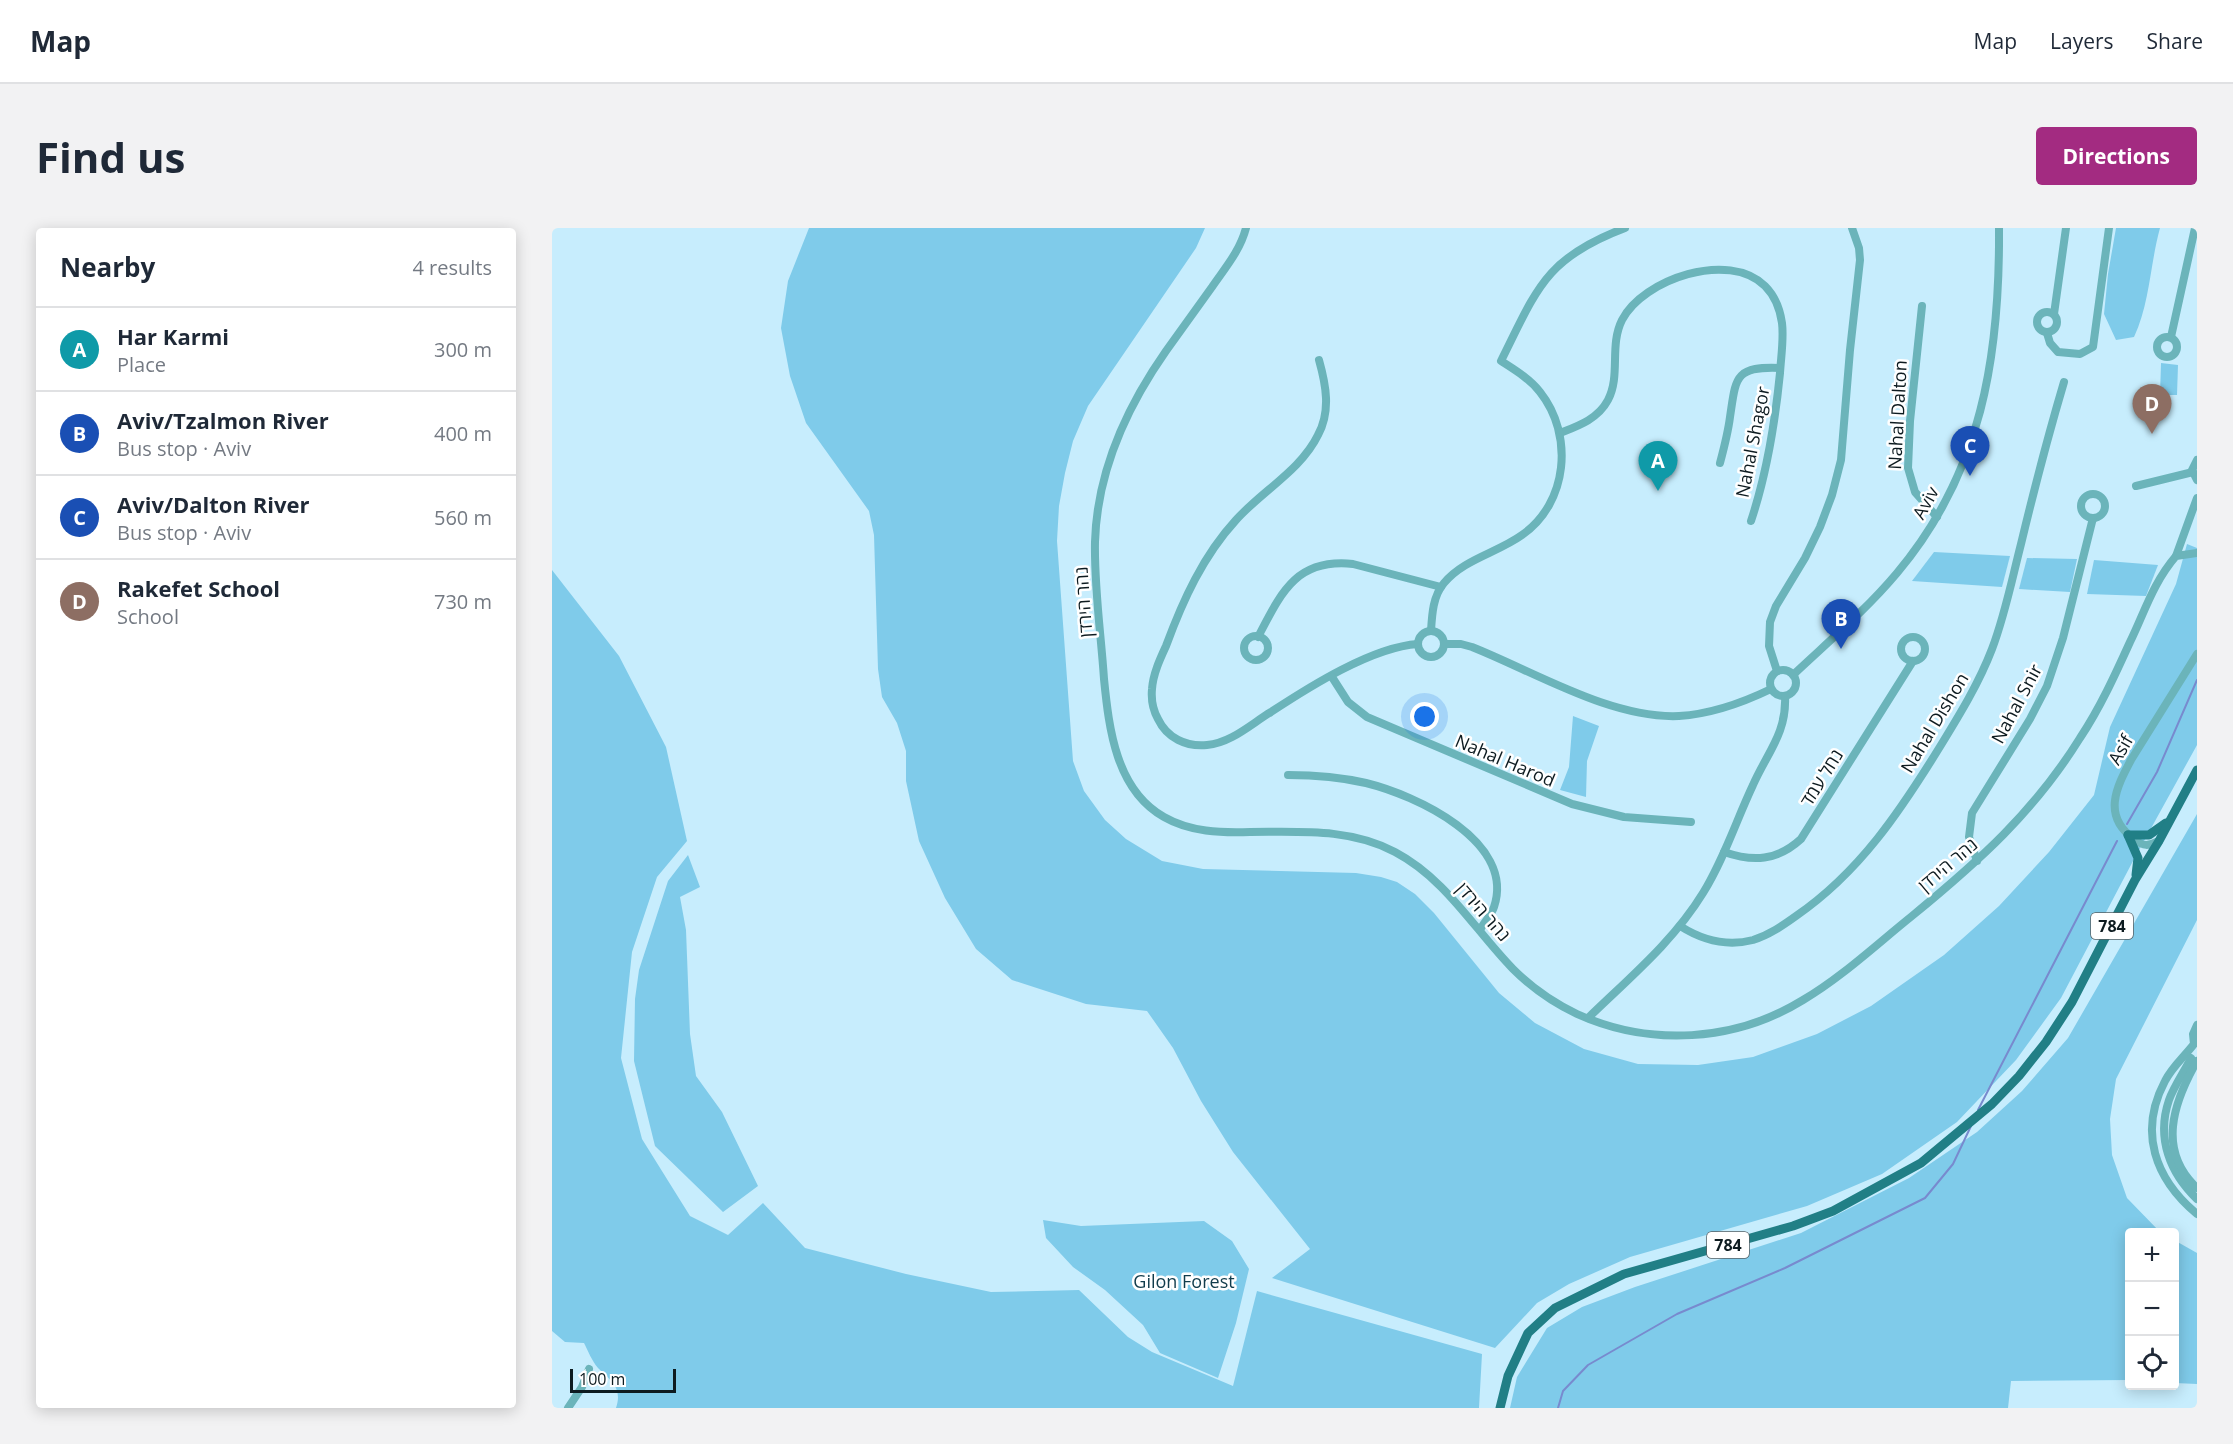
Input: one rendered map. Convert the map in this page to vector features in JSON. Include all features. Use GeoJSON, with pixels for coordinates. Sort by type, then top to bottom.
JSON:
{"type":"FeatureCollection","features":[{"type":"Feature","properties":{"kind":"main road","name":"784"},"geometry":{"type":"LineString","coordinates":[[1500,1408],[1508,1376],[1528,1333],[1555,1308],[1624,1275],[1783,1229],[1833,1211],[1921,1162],[1992,1104],[2019,1076],[2046,1042],[2090,971],[2135,880],[2197,770]]}},
{"type":"Feature","properties":{"kind":"main road"},"geometry":{"type":"LineString","coordinates":[[2135,880],[2138,858],[2128,835],[2149,835],[2170,820]]}},
{"type":"Feature","properties":{"kind":"street","name":"נהר הירדן"},"geometry":{"type":"LineString","coordinates":[[1246,228],[1236,253],[1137,396],[1119,432],[1105,472],[1097,517],[1095,568],[1107,709],[1118,759],[1127,778],[1143,801],[1164,817],[1180,825],[1216,832],[1330,833],[1366,840],[1397,853],[1432,878],[1516,973],[1543,994],[1574,1012],[1608,1026],[1644,1034],[1682,1037],[1722,1032],[1762,1021],[1803,1000],[1843,972],[1977,861],[2035,801],[2078,742],[2115,675],[2160,576],[2176,556],[2197,498]]}},
{"type":"Feature","properties":{"kind":"street"},"geometry":{"type":"LineString","coordinates":[[1431,631],[1435,599],[1442,586],[1461,567],[1524,534],[1541,518],[1553,498],[1560,477],[1563,455],[1560,433],[1552,412],[1540,392],[1523,375],[1501,361],[1537,290],[1550,273],[1582,247],[1625,228]]}},
{"type":"Feature","properties":{"kind":"street"},"geometry":{"type":"LineString","coordinates":[[1777,671],[1769,646],[1770,622],[1776,606],[1805,558],[1820,527],[1833,495],[1841,460],[1860,260],[1852,228]]}},
{"type":"Feature","properties":{"kind":"street","name":"Aviv"},"geometry":{"type":"LineString","coordinates":[[1793,675],[1897,574],[1937,517],[1958,477],[1969,450],[1985,396],[1994,342],[1999,228]]}},
{"type":"Feature","properties":{"kind":"street"},"geometry":{"type":"LineString","coordinates":[[2047,333],[2054,330],[2057,324],[2054,315],[2067,228]]}},
{"type":"Feature","properties":{"kind":"street"},"geometry":{"type":"LineString","coordinates":[[2054,315],[2044,312],[2037,318],[2038,328],[2047,333],[2050,343],[2058,352],[2080,354],[2093,346],[2109,228]]}},
{"type":"Feature","properties":{"kind":"street"},"geometry":{"type":"LineString","coordinates":[[2171,338],[2195,228]]}},
{"type":"Feature","properties":{"kind":"street","name":"Nahal Shagor"},"geometry":{"type":"LineString","coordinates":[[1560,433],[1590,420],[1608,400],[1614,382],[1616,337],[1622,320],[1632,306],[1653,290],[1700,271],[1722,268],[1756,278],[1765,286],[1779,308],[1782,323],[1780,368],[1769,450],[1751,521]]}},
{"type":"Feature","properties":{"kind":"street","name":"Nahal Dalton"},"geometry":{"type":"LineString","coordinates":[[1922,306],[1912,398],[1908,468],[1915,492],[1937,517]]}},
{"type":"Feature","properties":{"kind":"street"},"geometry":{"type":"LineString","coordinates":[[1319,360],[1327,395],[1325,417],[1318,435],[1294,466],[1238,518],[1204,562],[1183,603],[1155,672],[1152,686],[1155,713],[1161,725],[1180,742],[1209,745],[1235,735],[1282,704],[1332,676],[1383,652],[1405,645],[1418,644]]}},
{"type":"Feature","properties":{"kind":"street","name":"Nahal Shagor"},"geometry":{"type":"LineString","coordinates":[[1720,463],[1737,380],[1751,370],[1780,368]]}},
{"type":"Feature","properties":{"kind":"street","name":"Nahal Dishon"},"geometry":{"type":"LineString","coordinates":[[1680,926],[1694,935],[1715,942],[1736,943],[1764,936],[1803,911],[1842,879],[1859,862],[1891,822],[1968,699],[1992,651],[2064,382]]}},
{"type":"Feature","properties":{"kind":"street"},"geometry":{"type":"LineString","coordinates":[[2197,460],[2193,466],[2197,480]]}},
{"type":"Feature","properties":{"kind":"street"},"geometry":{"type":"LineString","coordinates":[[2136,486],[2193,472]]}},
{"type":"Feature","properties":{"kind":"street","name":"Nahal Snir"},"geometry":{"type":"LineString","coordinates":[[1977,861],[1969,837],[1972,813],[2030,719],[2047,686],[2063,638],[2093,518]]}},
{"type":"Feature","properties":{"kind":"street"},"geometry":{"type":"LineString","coordinates":[[2176,556],[2197,553]]}},
{"type":"Feature","properties":{"kind":"street"},"geometry":{"type":"LineString","coordinates":[[1258,637],[1287,588],[1301,574],[1319,566],[1353,564],[1442,586]]}},
{"type":"Feature","properties":{"kind":"street"},"geometry":{"type":"LineString","coordinates":[[1431,631],[1440,634],[1444,644],[1440,653],[1431,657],[1422,653],[1418,644],[1422,634],[1431,631]]}},
{"type":"Feature","properties":{"kind":"street"},"geometry":{"type":"LineString","coordinates":[[1444,644],[1461,644],[1472,647],[1605,704],[1655,715],[1703,713],[1726,707],[1771,689]]}},
{"type":"Feature","properties":{"kind":"street","name":"Asif"},"geometry":{"type":"LineString","coordinates":[[2128,835],[2121,828],[2114,811],[2119,784],[2197,654]]}},
{"type":"Feature","properties":{"kind":"street","name":"נחל עמד"},"geometry":{"type":"LineString","coordinates":[[1724,852],[1744,858],[1769,858],[1785,852],[1801,839],[1913,661]]}},
{"type":"Feature","properties":{"kind":"street"},"geometry":{"type":"LineString","coordinates":[[1771,689],[1771,679],[1777,671],[1785,670],[1793,675],[1796,683],[1794,689],[1785,696]]}},
{"type":"Feature","properties":{"kind":"street","name":"Nahal Harod"},"geometry":{"type":"LineString","coordinates":[[1332,676],[1348,702],[1367,717],[1552,797],[1592,811],[1624,818],[1690,822]]}},
{"type":"Feature","properties":{"kind":"street"},"geometry":{"type":"LineString","coordinates":[[1771,689],[1785,696]]}},
{"type":"Feature","properties":{"kind":"street"},"geometry":{"type":"LineString","coordinates":[[1588,1018],[1658,951],[1680,926],[1702,894],[1724,852],[1754,782],[1781,731],[1786,711],[1785,696]]}},
{"type":"Feature","properties":{"kind":"street"},"geometry":{"type":"LineString","coordinates":[[1288,775],[1338,778],[1385,788],[1438,813],[1473,838],[1486,853],[1496,882],[1494,906],[1480,930]]}},
{"type":"Feature","properties":{"kind":"street"},"geometry":{"type":"LineString","coordinates":[[2128,835],[2142,845],[2151,845],[2159,841]]}},
{"type":"Feature","properties":{"kind":"street"},"geometry":{"type":"LineString","coordinates":[[2197,1025],[2193,1034],[2194,1053],[2172,1122],[2172,1135],[2180,1165],[2187,1179],[2197,1188]]}},
{"type":"Feature","properties":{"kind":"street"},"geometry":{"type":"LineString","coordinates":[[2194,1053],[2170,1099],[2165,1117],[2164,1135],[2167,1153],[2173,1168],[2182,1184],[2197,1199]]}},
{"type":"Feature","properties":{"kind":"street"},"geometry":{"type":"LineString","coordinates":[[2194,1053],[2170,1072],[2159,1093],[2152,1133],[2157,1164],[2163,1176],[2176,1195],[2197,1214]]}},
{"type":"Feature","properties":{"kind":"street"},"geometry":{"type":"LineString","coordinates":[[568,1408],[582,1387],[589,1369]]}},
{"type":"Feature","properties":{"kind":"green space"},"geometry":{"type":"Polygon","coordinates":[[[809,228],[1205,228],[1196,248],[1088,406],[1073,441],[1065,473],[1059,506],[1057,541],[1073,761],[1084,791],[1105,820],[1126,839],[1162,861],[1203,869],[1356,873],[1397,882],[1415,894],[1434,913],[1499,993],[1535,1023],[1584,1049],[1638,1064],[1698,1065],[1753,1057],[1817,1034],[1871,1006],[1944,955],[1999,906],[2049,852],[2094,795],[2110,727],[2176,584],[2187,544],[2197,548],[2197,745],[2061,998],[2016,1060],[1957,1122],[1882,1174],[1807,1206],[1630,1257],[1569,1284],[1537,1303],[1495,1348],[1272,1278],[1310,1249],[1233,1152],[1201,1101],[1173,1048],[1147,1011],[1086,1004],[1012,980],[976,949],[945,898],[919,841],[906,781],[906,751],[897,723],[882,697],[878,669],[874,535],[869,511],[806,423],[790,376],[781,328],[788,281],[809,228]]]}},
{"type":"Feature","properties":{"kind":"green space"},"geometry":{"type":"Polygon","coordinates":[[[2116,228],[2160,228],[2147,297],[2134,337],[2116,340],[2104,314],[2116,228]]]}},
{"type":"Feature","properties":{"kind":"green space"},"geometry":{"type":"Polygon","coordinates":[[[2161,363],[2178,365],[2177,395],[2160,395],[2161,363]]]}},
{"type":"Feature","properties":{"kind":"green space"},"geometry":{"type":"Polygon","coordinates":[[[1934,552],[2010,556],[2002,587],[1912,581],[1934,552]]]}},
{"type":"Feature","properties":{"kind":"green space"},"geometry":{"type":"Polygon","coordinates":[[[2027,558],[2077,559],[2070,592],[2019,589],[2027,558]]]}},
{"type":"Feature","properties":{"kind":"green space"},"geometry":{"type":"Polygon","coordinates":[[[2094,560],[2158,565],[2146,596],[2087,594],[2094,560]]]}},
{"type":"Feature","properties":{"kind":"green space"},"geometry":{"type":"Polygon","coordinates":[[[552,570],[619,656],[666,747],[687,841],[657,877],[632,952],[621,1058],[642,1139],[690,1216],[728,1235],[763,1203],[805,1248],[906,1274],[991,1292],[1079,1290],[1128,1337],[1152,1352],[1233,1386],[1257,1291],[1482,1354],[1479,1408],[616,1408],[617,1389],[596,1365],[584,1343],[565,1342],[552,1331],[552,570]]]}},
{"type":"Feature","properties":{"kind":"green space"},"geometry":{"type":"Polygon","coordinates":[[[1573,716],[1599,726],[1587,761],[1586,797],[1560,790],[1569,767],[1573,716]]]}},
{"type":"Feature","properties":{"kind":"green space"},"geometry":{"type":"Polygon","coordinates":[[[2197,814],[2197,920],[2116,1079],[2110,1119],[2112,1155],[2127,1198],[2156,1228],[2125,1228],[2125,1380],[2011,1381],[2008,1408],[1510,1408],[1517,1377],[1547,1328],[1582,1307],[1635,1287],[1801,1233],[1909,1178],[1977,1132],[2022,1091],[2068,1038],[2197,814]]]}},
{"type":"Feature","properties":{"kind":"green space"},"geometry":{"type":"Polygon","coordinates":[[[688,855],[700,887],[680,897],[686,930],[690,1034],[696,1076],[722,1112],[758,1186],[723,1212],[655,1146],[634,1061],[635,999],[639,970],[668,881],[688,855]]]}},
{"type":"Feature","properties":{"kind":"green space","name":"Gilon Forest"},"geometry":{"type":"Polygon","coordinates":[[[1043,1220],[1081,1226],[1204,1221],[1232,1241],[1249,1269],[1236,1323],[1218,1378],[1160,1353],[1143,1325],[1105,1290],[1073,1267],[1046,1238],[1043,1220]]]}},
{"type":"Feature","properties":{"kind":"green space"},"geometry":{"type":"Polygon","coordinates":[[[2179,1243],[2197,1253],[2197,1384],[2179,1383],[2179,1243]]]}},
{"type":"Feature","properties":{"kind":"waterway"},"geometry":{"type":"LineString","coordinates":[[2127,824],[2157,772],[2197,680]]}},
{"type":"Feature","properties":{"kind":"waterway"},"geometry":{"type":"LineString","coordinates":[[1978,1110],[2117,841]]}},
{"type":"Feature","properties":{"kind":"waterway"},"geometry":{"type":"LineString","coordinates":[[1558,1408],[1563,1391],[1588,1365],[1677,1314],[1785,1268],[1925,1198],[1953,1164],[1971,1126]]}},
{"type":"Feature","properties":{"kind":"place","name":"Rakefet School"},"geometry":{"type":"Point","coordinates":[2152,434]}},
{"type":"Feature","properties":{"kind":"place","name":"Aviv/Dalton River"},"geometry":{"type":"Point","coordinates":[1970,476]}},
{"type":"Feature","properties":{"kind":"place","name":"Har Karmi"},"geometry":{"type":"Point","coordinates":[1658,491]}},
{"type":"Feature","properties":{"kind":"place","name":"Aviv/Tzalmon River"},"geometry":{"type":"Point","coordinates":[1841,649]}}]}
